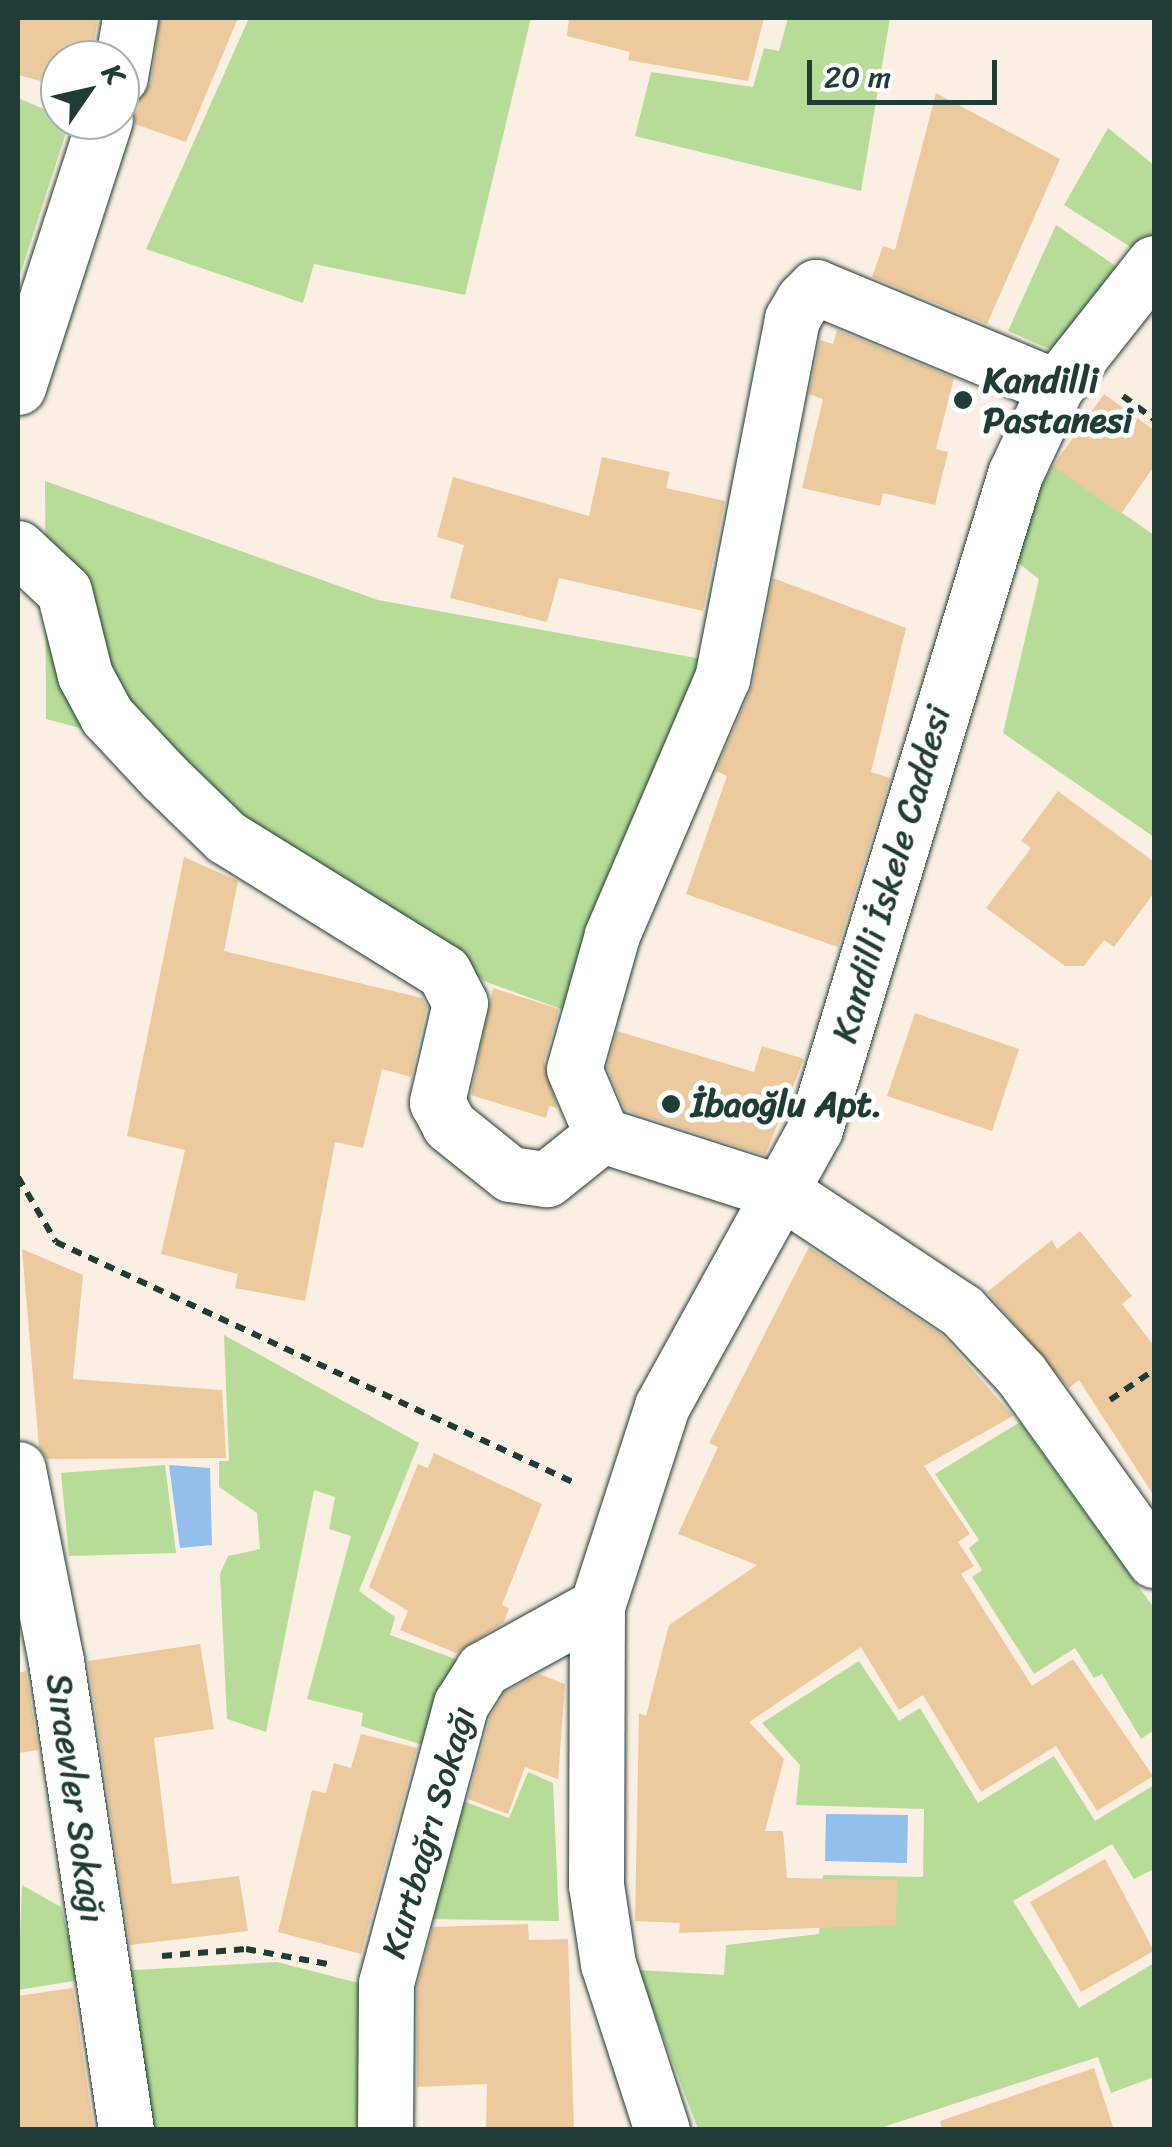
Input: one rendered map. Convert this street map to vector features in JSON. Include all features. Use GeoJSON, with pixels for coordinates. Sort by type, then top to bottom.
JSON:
{"type":"FeatureCollection","features":[{"type":"Feature","properties":{"kind":"street"},"geometry":{"type":"LineString","coordinates":[[18,387],[98,140]]}},
{"type":"Feature","properties":{"kind":"street","name":"Kandilli İskele Caddesi"},"geometry":{"type":"LineString","coordinates":[[662,2130],[608,1964],[596,1885],[597,1606],[625,1506],[688,1351],[786,1194],[826,1099],[998,526],[1056,388],[1154,263]]}},
{"type":"Feature","properties":{"kind":"street"},"geometry":{"type":"LineString","coordinates":[[1056,388],[816,286],[803,300],[792,319],[722,678],[612,934],[574,1069],[602,1136],[786,1194],[928,1286],[994,1340],[1154,1560]]}},
{"type":"Feature","properties":{"kind":"street"},"geometry":{"type":"LineString","coordinates":[[18,548],[64,591],[86,674],[107,716],[164,777],[226,837],[444,972],[460,1002],[438,1102],[449,1124],[510,1174],[548,1179],[602,1136]]}},
{"type":"Feature","properties":{"kind":"street","name":"Sıraevler Sokağı"},"geometry":{"type":"LineString","coordinates":[[18,1469],[126,2130]]}},
{"type":"Feature","properties":{"kind":"street","name":"Kurtbağrı Sokağı"},"geometry":{"type":"LineString","coordinates":[[384,2130],[386,1983],[470,1685],[513,1649],[597,1606]]}},
{"type":"Feature","properties":{"kind":"path"},"geometry":{"type":"LineString","coordinates":[[18,1177],[56,1242],[625,1506]]}},
{"type":"Feature","properties":{"kind":"path"},"geometry":{"type":"LineString","coordinates":[[101,1961],[272,1950],[386,1983]]}},
{"type":"Feature","properties":{"kind":"green space"},"geometry":{"type":"Polygon","coordinates":[[[249,18],[531,18],[465,295],[314,264],[303,303],[146,249],[249,18]]]}},
{"type":"Feature","properties":{"kind":"green space"},"geometry":{"type":"Polygon","coordinates":[[[788,18],[890,18],[861,191],[635,136],[651,72],[753,87],[764,48],[779,51],[788,18]]]}},
{"type":"Feature","properties":{"kind":"green space"},"geometry":{"type":"Polygon","coordinates":[[[18,98],[40,107],[40,140],[64,140],[18,281],[18,98]]]}},
{"type":"Feature","properties":{"kind":"green space"},"geometry":{"type":"Polygon","coordinates":[[[1108,128],[1154,165],[1154,233],[1140,253],[1064,205],[1108,128]]]}},
{"type":"Feature","properties":{"kind":"green space"},"geometry":{"type":"Polygon","coordinates":[[[1056,225],[1120,269],[1063,355],[1008,331],[1056,225]]]}},
{"type":"Feature","properties":{"kind":"green space"},"geometry":{"type":"Polygon","coordinates":[[[1053,465],[1154,535],[1154,837],[1003,733],[1039,579],[1004,552],[1053,465]]]}},
{"type":"Feature","properties":{"kind":"green space"},"geometry":{"type":"Polygon","coordinates":[[[45,481],[378,600],[707,660],[577,1015],[484,981],[431,937],[330,882],[148,746],[46,719],[45,481]]]}},
{"type":"Feature","properties":{"kind":"green space"},"geometry":{"type":"Polygon","coordinates":[[[224,1335],[419,1443],[359,1591],[395,1617],[390,1635],[469,1664],[436,1749],[361,1726],[363,1713],[307,1699],[351,1536],[329,1529],[335,1497],[314,1490],[266,1732],[227,1719],[220,1574],[228,1556],[260,1549],[257,1513],[219,1487],[219,1461],[229,1461],[224,1335]]]}},
{"type":"Feature","properties":{"kind":"green space"},"geometry":{"type":"Polygon","coordinates":[[[1020,1422],[1154,1608],[1154,1730],[1141,1739],[1102,1674],[1094,1678],[1075,1648],[1034,1674],[972,1577],[982,1570],[969,1548],[979,1540],[935,1474],[1020,1422]]]}},
{"type":"Feature","properties":{"kind":"green space"},"geometry":{"type":"Polygon","coordinates":[[[165,1465],[176,1553],[69,1556],[61,1473],[165,1465]]]}},
{"type":"Feature","properties":{"kind":"green space"},"geometry":{"type":"Polygon","coordinates":[[[859,1661],[899,1721],[920,1708],[978,1803],[1054,1756],[1095,1821],[1154,1785],[1154,1869],[1134,1879],[1112,1844],[1013,1901],[1079,2008],[1154,1963],[1154,2077],[1111,2093],[1098,2057],[877,2129],[698,2129],[638,1970],[724,1975],[726,1945],[819,1934],[823,1875],[923,1877],[924,1809],[796,1805],[800,1765],[762,1723],[859,1661]]]}},
{"type":"Feature","properties":{"kind":"green space"},"geometry":{"type":"Polygon","coordinates":[[[528,1772],[553,1783],[559,1921],[431,1919],[457,1799],[509,1818],[528,1772]]]}},
{"type":"Feature","properties":{"kind":"green space"},"geometry":{"type":"Polygon","coordinates":[[[22,1885],[61,1907],[80,1980],[18,1990],[22,1885]]]}},
{"type":"Feature","properties":{"kind":"green space"},"geometry":{"type":"Polygon","coordinates":[[[277,1962],[378,1988],[378,2129],[150,2129],[117,1971],[277,1962]]]}},
{"type":"Feature","properties":{"kind":"water"},"geometry":{"type":"Polygon","coordinates":[[[169,1465],[210,1468],[212,1545],[180,1548],[169,1465]]]}},
{"type":"Feature","properties":{"kind":"water"},"geometry":{"type":"Polygon","coordinates":[[[826,1814],[908,1815],[907,1863],[825,1861],[826,1814]]]}},
{"type":"Feature","properties":{"kind":"building"},"geometry":{"type":"Polygon","coordinates":[[[18,18],[98,18],[94,40],[40,40],[40,81],[18,75],[18,18]]]}},
{"type":"Feature","properties":{"kind":"building"},"geometry":{"type":"Polygon","coordinates":[[[160,18],[238,18],[186,142],[140,126],[140,96],[151,83],[160,18]]]}},
{"type":"Feature","properties":{"kind":"building"},"geometry":{"type":"Polygon","coordinates":[[[569,18],[764,18],[748,81],[628,60],[630,52],[567,36],[569,18]]]}},
{"type":"Feature","properties":{"kind":"building"},"geometry":{"type":"Polygon","coordinates":[[[936,93],[1060,159],[987,324],[872,277],[883,246],[895,250],[936,93]]]}},
{"type":"Feature","properties":{"kind":"building"},"geometry":{"type":"Polygon","coordinates":[[[837,330],[954,378],[936,449],[948,452],[935,505],[883,493],[880,506],[802,488],[823,399],[809,394],[820,340],[833,344],[837,330]]]}},
{"type":"Feature","properties":{"kind":"building"},"geometry":{"type":"Polygon","coordinates":[[[1104,394],[1154,430],[1154,466],[1121,514],[1053,466],[1104,394]]]}},
{"type":"Feature","properties":{"kind":"building"},"geometry":{"type":"Polygon","coordinates":[[[602,457],[670,472],[666,488],[725,501],[703,611],[559,578],[547,622],[450,598],[464,545],[437,537],[453,477],[589,516],[602,457]]]}},
{"type":"Feature","properties":{"kind":"building"},"geometry":{"type":"Polygon","coordinates":[[[773,578],[906,628],[871,772],[890,778],[838,947],[686,894],[727,776],[716,771],[753,684],[773,578]]]}},
{"type":"Feature","properties":{"kind":"building"},"geometry":{"type":"Polygon","coordinates":[[[1058,791],[1154,862],[1154,893],[1114,947],[1104,940],[1084,966],[1065,966],[986,908],[1031,848],[1021,841],[1058,791]]]}},
{"type":"Feature","properties":{"kind":"building"},"geometry":{"type":"Polygon","coordinates":[[[184,857],[238,881],[224,951],[422,998],[427,1007],[411,1077],[382,1069],[363,1148],[335,1142],[305,1301],[235,1288],[238,1274],[161,1254],[185,1150],[127,1136],[184,857]]]}},
{"type":"Feature","properties":{"kind":"building"},"geometry":{"type":"Polygon","coordinates":[[[493,988],[559,1009],[544,1062],[557,1108],[549,1106],[546,1118],[471,1095],[493,988]]]}},
{"type":"Feature","properties":{"kind":"building"},"geometry":{"type":"Polygon","coordinates":[[[915,1013],[1019,1049],[992,1131],[887,1096],[915,1013]]]}},
{"type":"Feature","properties":{"kind":"building","name":"İbaoğlu Apt."},"geometry":{"type":"Polygon","coordinates":[[[617,1031],[754,1072],[762,1046],[804,1059],[765,1155],[625,1110],[607,1067],[617,1031]]]}},
{"type":"Feature","properties":{"kind":"building"},"geometry":{"type":"Polygon","coordinates":[[[1080,1231],[1132,1296],[1122,1304],[1154,1346],[1154,1496],[1079,1380],[1069,1388],[987,1292],[1052,1240],[1057,1249],[1080,1231]]]}},
{"type":"Feature","properties":{"kind":"building"},"geometry":{"type":"Polygon","coordinates":[[[809,1247],[942,1335],[1013,1416],[924,1466],[970,1534],[958,1542],[974,1566],[961,1574],[1032,1686],[1073,1659],[1153,1776],[1097,1811],[1056,1746],[981,1792],[923,1695],[899,1710],[861,1647],[749,1722],[784,1759],[765,1831],[783,1831],[787,1878],[897,1880],[896,1925],[679,1933],[680,1923],[635,1921],[639,1713],[646,1716],[669,1625],[757,1565],[678,1534],[718,1447],[709,1443],[809,1247]]]}},
{"type":"Feature","properties":{"kind":"building"},"geometry":{"type":"Polygon","coordinates":[[[22,1249],[83,1275],[73,1379],[222,1390],[226,1458],[47,1459],[39,1447],[22,1249]]]}},
{"type":"Feature","properties":{"kind":"building"},"geometry":{"type":"Polygon","coordinates":[[[434,1453],[542,1504],[502,1605],[509,1608],[504,1622],[456,1653],[400,1630],[408,1611],[369,1587],[418,1464],[428,1468],[434,1453]]]}},
{"type":"Feature","properties":{"kind":"building"},"geometry":{"type":"Polygon","coordinates":[[[200,1644],[214,1729],[154,1738],[172,1884],[239,1876],[248,1931],[130,1945],[88,1661],[200,1644]]]}},
{"type":"Feature","properties":{"kind":"building"},"geometry":{"type":"Polygon","coordinates":[[[26,1671],[38,1750],[18,1753],[18,1673],[26,1671]]]}},
{"type":"Feature","properties":{"kind":"building"},"geometry":{"type":"Polygon","coordinates":[[[539,1674],[565,1684],[558,1779],[525,1767],[508,1814],[468,1799],[490,1717],[505,1692],[539,1674]]]}},
{"type":"Feature","properties":{"kind":"building"},"geometry":{"type":"Polygon","coordinates":[[[361,1734],[417,1748],[361,1954],[278,1932],[312,1790],[326,1793],[334,1763],[351,1768],[361,1734]]]}},
{"type":"Feature","properties":{"kind":"building"},"geometry":{"type":"Polygon","coordinates":[[[1105,1859],[1154,1951],[1081,1992],[1030,1902],[1105,1859]]]}},
{"type":"Feature","properties":{"kind":"building"},"geometry":{"type":"Polygon","coordinates":[[[528,1924],[529,1940],[568,1939],[574,2130],[486,2130],[487,2084],[417,2087],[417,1987],[433,1927],[528,1924]]]}},
{"type":"Feature","properties":{"kind":"building"},"geometry":{"type":"Polygon","coordinates":[[[73,1988],[94,2130],[18,2130],[18,1996],[73,1988]]]}},
{"type":"Feature","properties":{"kind":"building"},"geometry":{"type":"Polygon","coordinates":[[[1094,2068],[1114,2130],[942,2130],[940,2121],[1094,2068]]]}},
{"type":"Feature","properties":{"kind":"place","name":"Kandilli Pastanesi"},"geometry":{"type":"Point","coordinates":[963,400]}},
{"type":"Feature","properties":{"kind":"place","name":"İbaoğlu Apt."},"geometry":{"type":"Point","coordinates":[671,1104]}}]}
